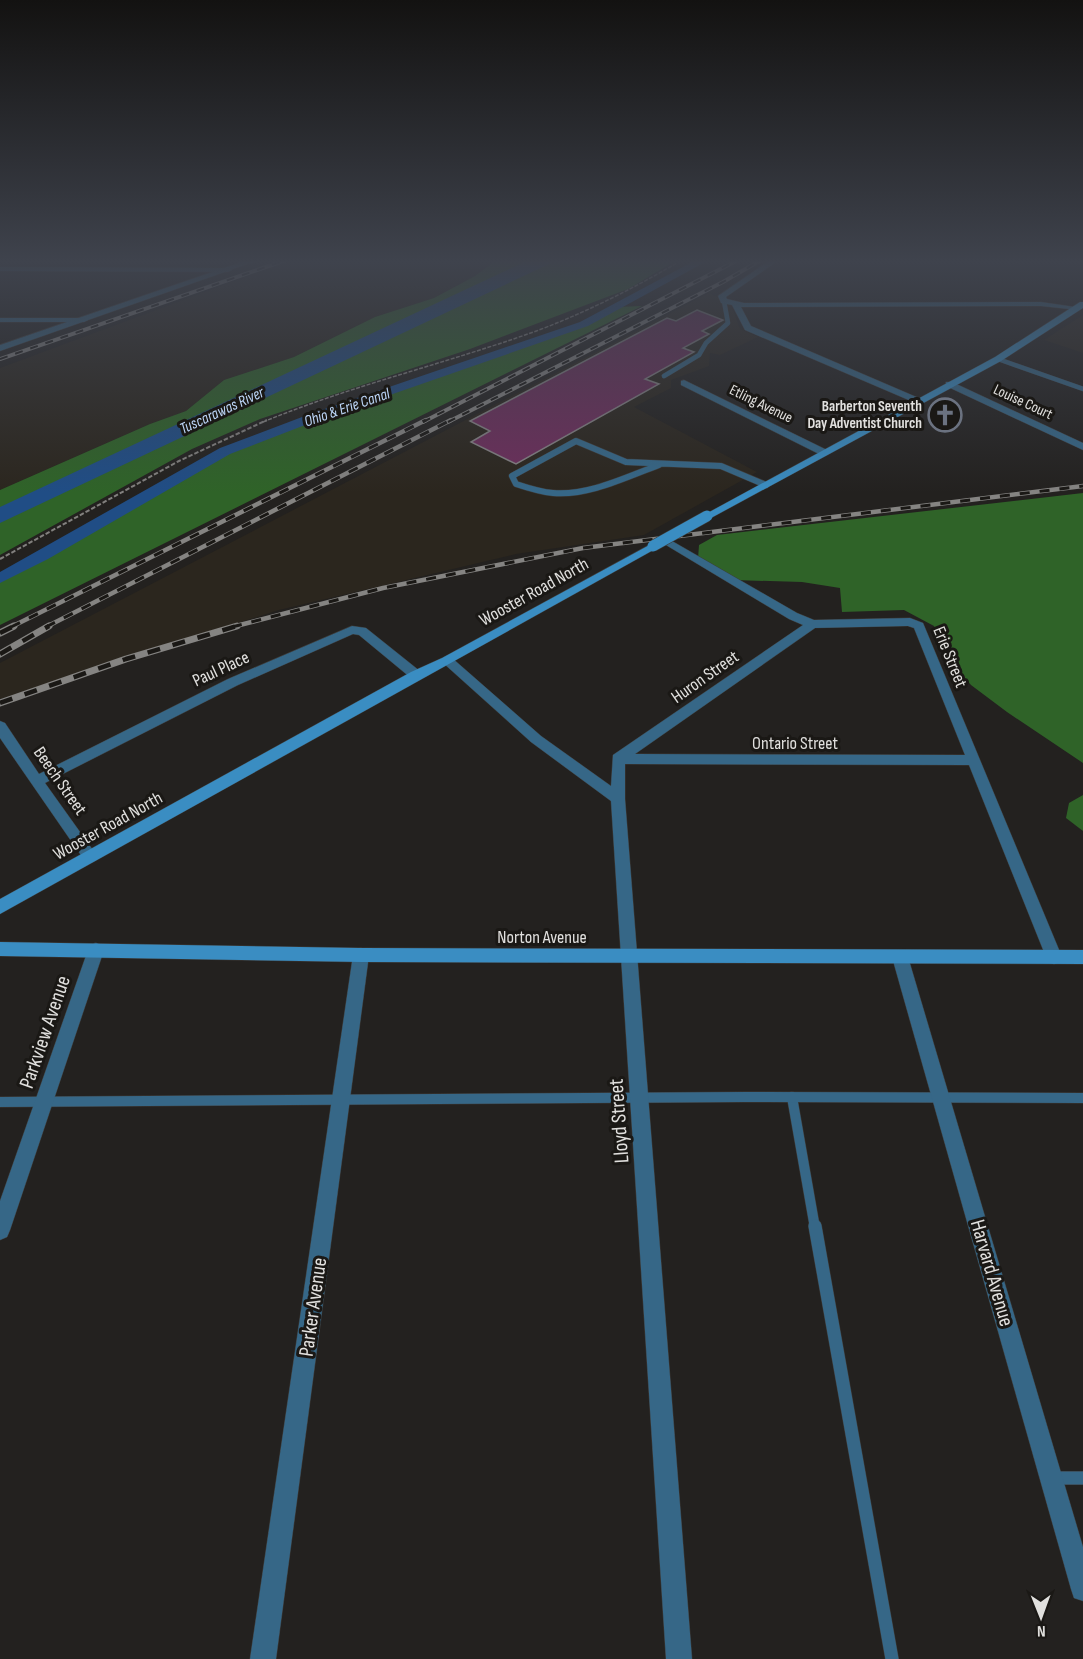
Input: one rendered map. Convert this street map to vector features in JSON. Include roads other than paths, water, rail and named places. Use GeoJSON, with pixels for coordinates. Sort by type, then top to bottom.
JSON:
{"type":"FeatureCollection","features":[{"type":"Feature","properties":{"kind":"main road","name":"Wooster Road North"},"geometry":{"type":"LineString","coordinates":[[0,907],[416,675],[447,661],[663,544],[707,516],[1034,337]]}},
{"type":"Feature","properties":{"kind":"main road","name":"Norton Avenue"},"geometry":{"type":"LineString","coordinates":[[0,949],[628,957],[1083,957]]}},
{"type":"Feature","properties":{"kind":"street"},"geometry":{"type":"LineString","coordinates":[[0,348],[32,337]]}},
{"type":"Feature","properties":{"kind":"street"},"geometry":{"type":"LineString","coordinates":[[770,337],[918,401]]}},
{"type":"Feature","properties":{"kind":"street","name":"Etling Avenue"},"geometry":{"type":"LineString","coordinates":[[684,383],[825,453]]}},
{"type":"Feature","properties":{"kind":"street","name":"Louise Court"},"geometry":{"type":"LineString","coordinates":[[949,384],[1083,447]]}},
{"type":"Feature","properties":{"kind":"street","name":"Erie Street"},"geometry":{"type":"LineString","coordinates":[[663,544],[793,616],[812,624],[910,622],[919,626],[1054,957]]}},
{"type":"Feature","properties":{"kind":"street","name":"Huron Street"},"geometry":{"type":"LineString","coordinates":[[618,759],[812,624]]}},
{"type":"Feature","properties":{"kind":"street","name":"Paul Place"},"geometry":{"type":"LineString","coordinates":[[37,781],[233,682],[351,630],[362,631],[416,675]]}},
{"type":"Feature","properties":{"kind":"street"},"geometry":{"type":"LineString","coordinates":[[447,661],[536,739],[618,799]]}},
{"type":"Feature","properties":{"kind":"street","name":"Beech Street"},"geometry":{"type":"LineString","coordinates":[[0,726],[90,857]]}},
{"type":"Feature","properties":{"kind":"street","name":"Ontario Street"},"geometry":{"type":"LineString","coordinates":[[618,759],[972,760]]}},
{"type":"Feature","properties":{"kind":"street","name":"Lloyd Street"},"geometry":{"type":"LineString","coordinates":[[618,759],[618,799],[628,957],[679,1659]]}},
{"type":"Feature","properties":{"kind":"street","name":"Parkview Avenue"},"geometry":{"type":"LineString","coordinates":[[0,1230],[96,951]]}},
{"type":"Feature","properties":{"kind":"street","name":"Parker Avenue"},"geometry":{"type":"LineString","coordinates":[[263,1659],[361,955]]}},
{"type":"Feature","properties":{"kind":"street","name":"Harvard Avenue"},"geometry":{"type":"LineString","coordinates":[[900,957],[1083,1589]]}},
{"type":"Feature","properties":{"kind":"lane"},"geometry":{"type":"LineString","coordinates":[[664,376],[699,355],[712,337]]}},
{"type":"Feature","properties":{"kind":"lane"},"geometry":{"type":"LineString","coordinates":[[998,359],[1083,389]]}},
{"type":"Feature","properties":{"kind":"lane"},"geometry":{"type":"LineString","coordinates":[[659,465],[572,493],[531,489],[516,484],[512,476],[576,441],[626,462],[721,466],[766,485]]}},
{"type":"Feature","properties":{"kind":"lane"},"geometry":{"type":"LineString","coordinates":[[0,1102],[792,1097],[1083,1098]]}},
{"type":"Feature","properties":{"kind":"lane"},"geometry":{"type":"LineString","coordinates":[[792,1097],[892,1659]]}},
{"type":"Feature","properties":{"kind":"lane"},"geometry":{"type":"LineString","coordinates":[[1051,1478],[1083,1478]]}},
{"type":"Feature","properties":{"kind":"waterway","name":"Tuscarawas River"},"geometry":{"type":"LineString","coordinates":[[0,516],[379,337]]}},
{"type":"Feature","properties":{"kind":"waterway","name":"Ohio & Erie Canal"},"geometry":{"type":"LineString","coordinates":[[0,578],[43,556],[225,451],[314,417],[545,337]]}},
{"type":"Feature","properties":{"kind":"railway"},"geometry":{"type":"LineString","coordinates":[[0,359],[62,337]]}},
{"type":"Feature","properties":{"kind":"railway"},"geometry":{"type":"LineString","coordinates":[[423,422],[587,337]]}},
{"type":"Feature","properties":{"kind":"railway"},"geometry":{"type":"LineString","coordinates":[[448,422],[614,337]]}},
{"type":"Feature","properties":{"kind":"railway"},"geometry":{"type":"LineString","coordinates":[[11,627],[426,420]]}},
{"type":"Feature","properties":{"kind":"railway"},"geometry":{"type":"LineString","coordinates":[[46,627],[451,420]]}},
{"type":"Feature","properties":{"kind":"railway"},"geometry":{"type":"LineString","coordinates":[[232,627],[383,588],[583,548],[1083,486]]}},
{"type":"Feature","properties":{"kind":"railway"},"geometry":{"type":"LineString","coordinates":[[0,633],[14,626]]}},
{"type":"Feature","properties":{"kind":"railway"},"geometry":{"type":"LineString","coordinates":[[0,654],[49,626]]}},
{"type":"Feature","properties":{"kind":"railway"},"geometry":{"type":"LineString","coordinates":[[0,703],[126,659],[237,626]]}},
{"type":"Feature","properties":{"kind":"place","name":"Barberton Seventh Day Adventist Church"},"geometry":{"type":"Point","coordinates":[945,415]}}]}
